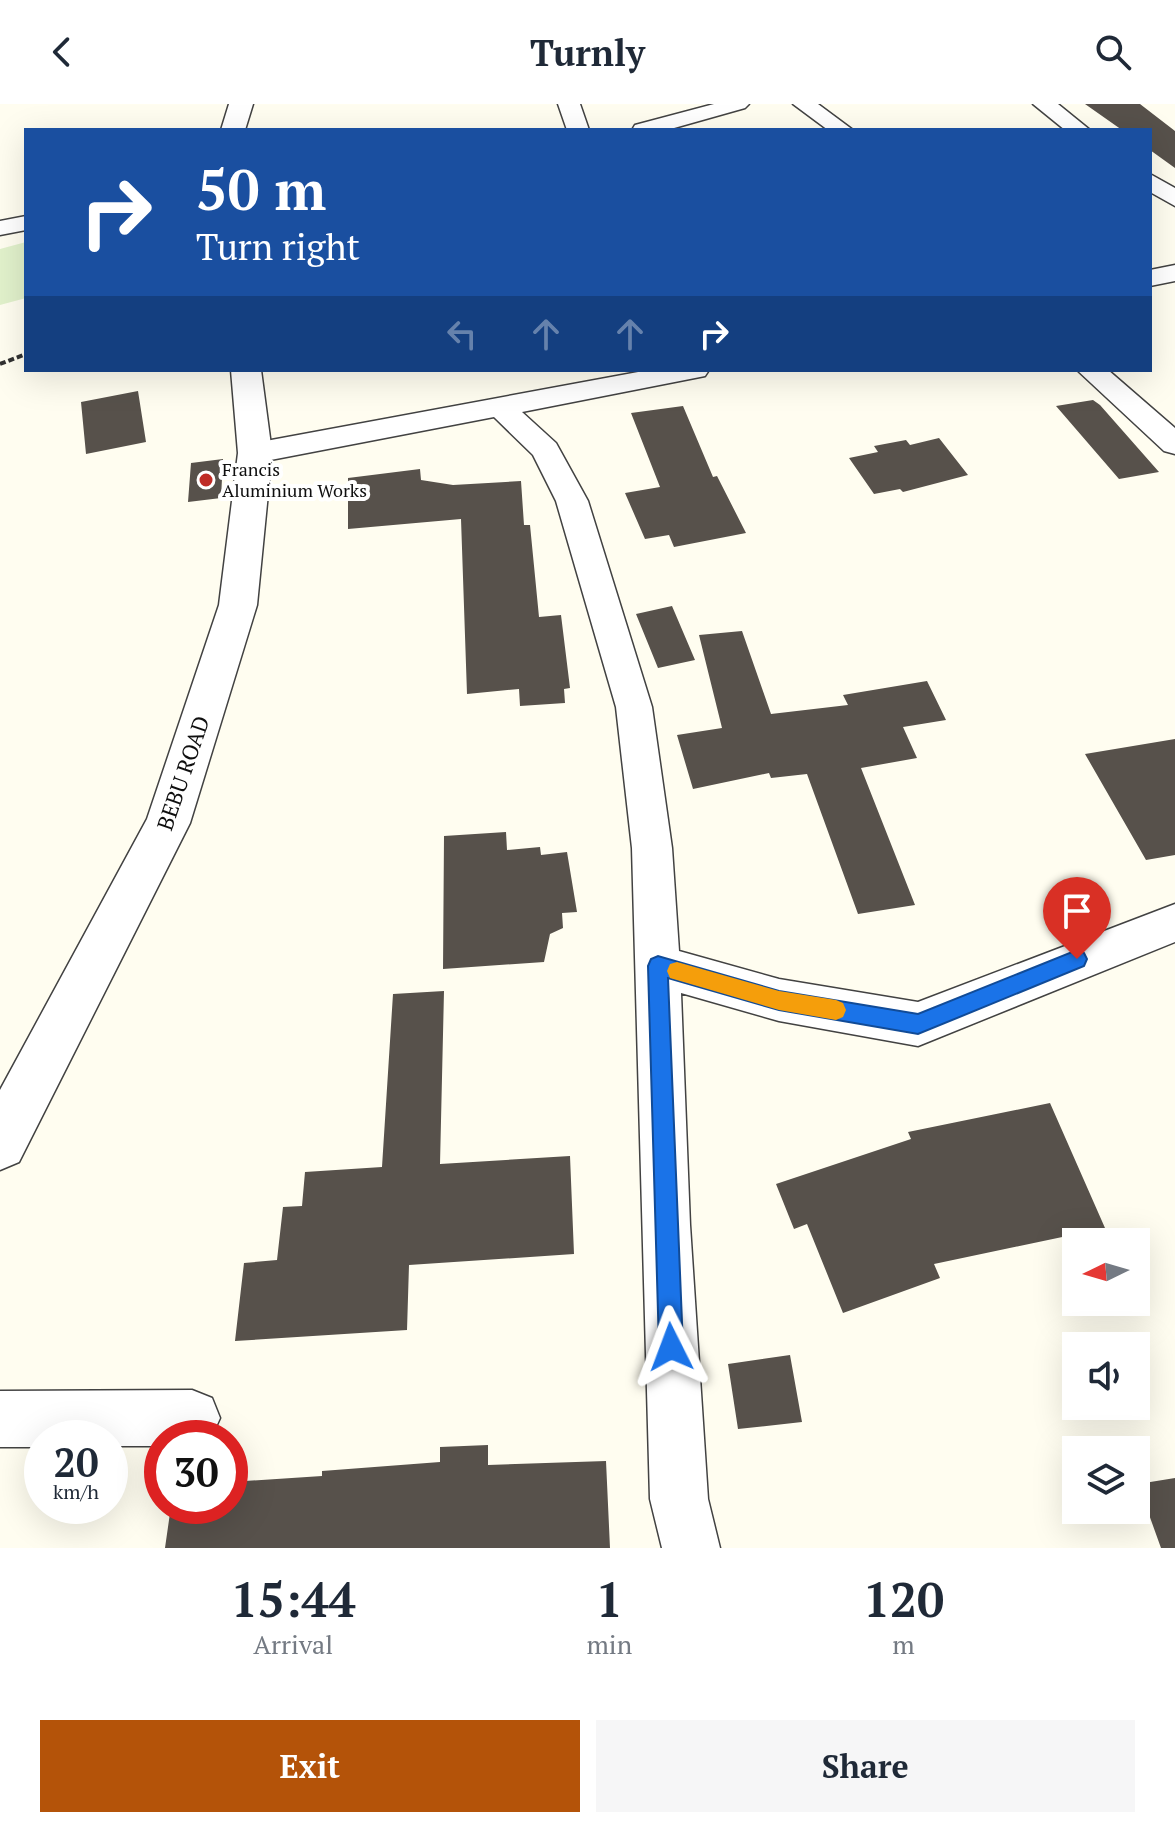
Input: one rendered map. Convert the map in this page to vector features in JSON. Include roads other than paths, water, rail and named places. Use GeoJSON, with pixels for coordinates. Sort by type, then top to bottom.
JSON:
{"type":"FeatureCollection","features":[{"type":"Feature","properties":{"kind":"street"},"geometry":{"type":"LineString","coordinates":[[234,128],[241,104]]}},
{"type":"Feature","properties":{"kind":"street"},"geometry":{"type":"LineString","coordinates":[[569,104],[577,128]]}},
{"type":"Feature","properties":{"kind":"street"},"geometry":{"type":"LineString","coordinates":[[650,128],[738,104]]}},
{"type":"Feature","properties":{"kind":"street"},"geometry":{"type":"LineString","coordinates":[[804,104],[839,128]]}},
{"type":"Feature","properties":{"kind":"street"},"geometry":{"type":"LineString","coordinates":[[1044,104],[1076,128]]}},
{"type":"Feature","properties":{"kind":"street"},"geometry":{"type":"LineString","coordinates":[[1152,182],[1175,199]]}},
{"type":"Feature","properties":{"kind":"street"},"geometry":{"type":"LineString","coordinates":[[0,228],[24,223]]}},
{"type":"Feature","properties":{"kind":"street"},"geometry":{"type":"LineString","coordinates":[[1152,278],[1175,273]]}},
{"type":"Feature","properties":{"kind":"street","name":"BEBU ROAD"},"geometry":{"type":"LineString","coordinates":[[0,1143],[168,823],[238,605],[255,453],[246,372]]}},
{"type":"Feature","properties":{"kind":"street"},"geometry":{"type":"LineString","coordinates":[[255,453],[684,372]]}},
{"type":"Feature","properties":{"kind":"street"},"geometry":{"type":"LineString","coordinates":[[1093,372],[1175,444]]}},
{"type":"Feature","properties":{"kind":"street"},"geometry":{"type":"LineString","coordinates":[[500,407],[545,450],[572,501],[634,707],[652,848],[665,1225],[679,1499],[691,1548]]}},
{"type":"Feature","properties":{"kind":"street"},"geometry":{"type":"LineString","coordinates":[[658,966],[779,1000],[918,1024],[1130,938],[1175,923]]}},
{"type":"Feature","properties":{"kind":"street"},"geometry":{"type":"LineString","coordinates":[[0,1419],[192,1418]]}},
{"type":"Feature","properties":{"kind":"place","name":"Francis Aluminium Works"},"geometry":{"type":"Point","coordinates":[206,480]}}]}
